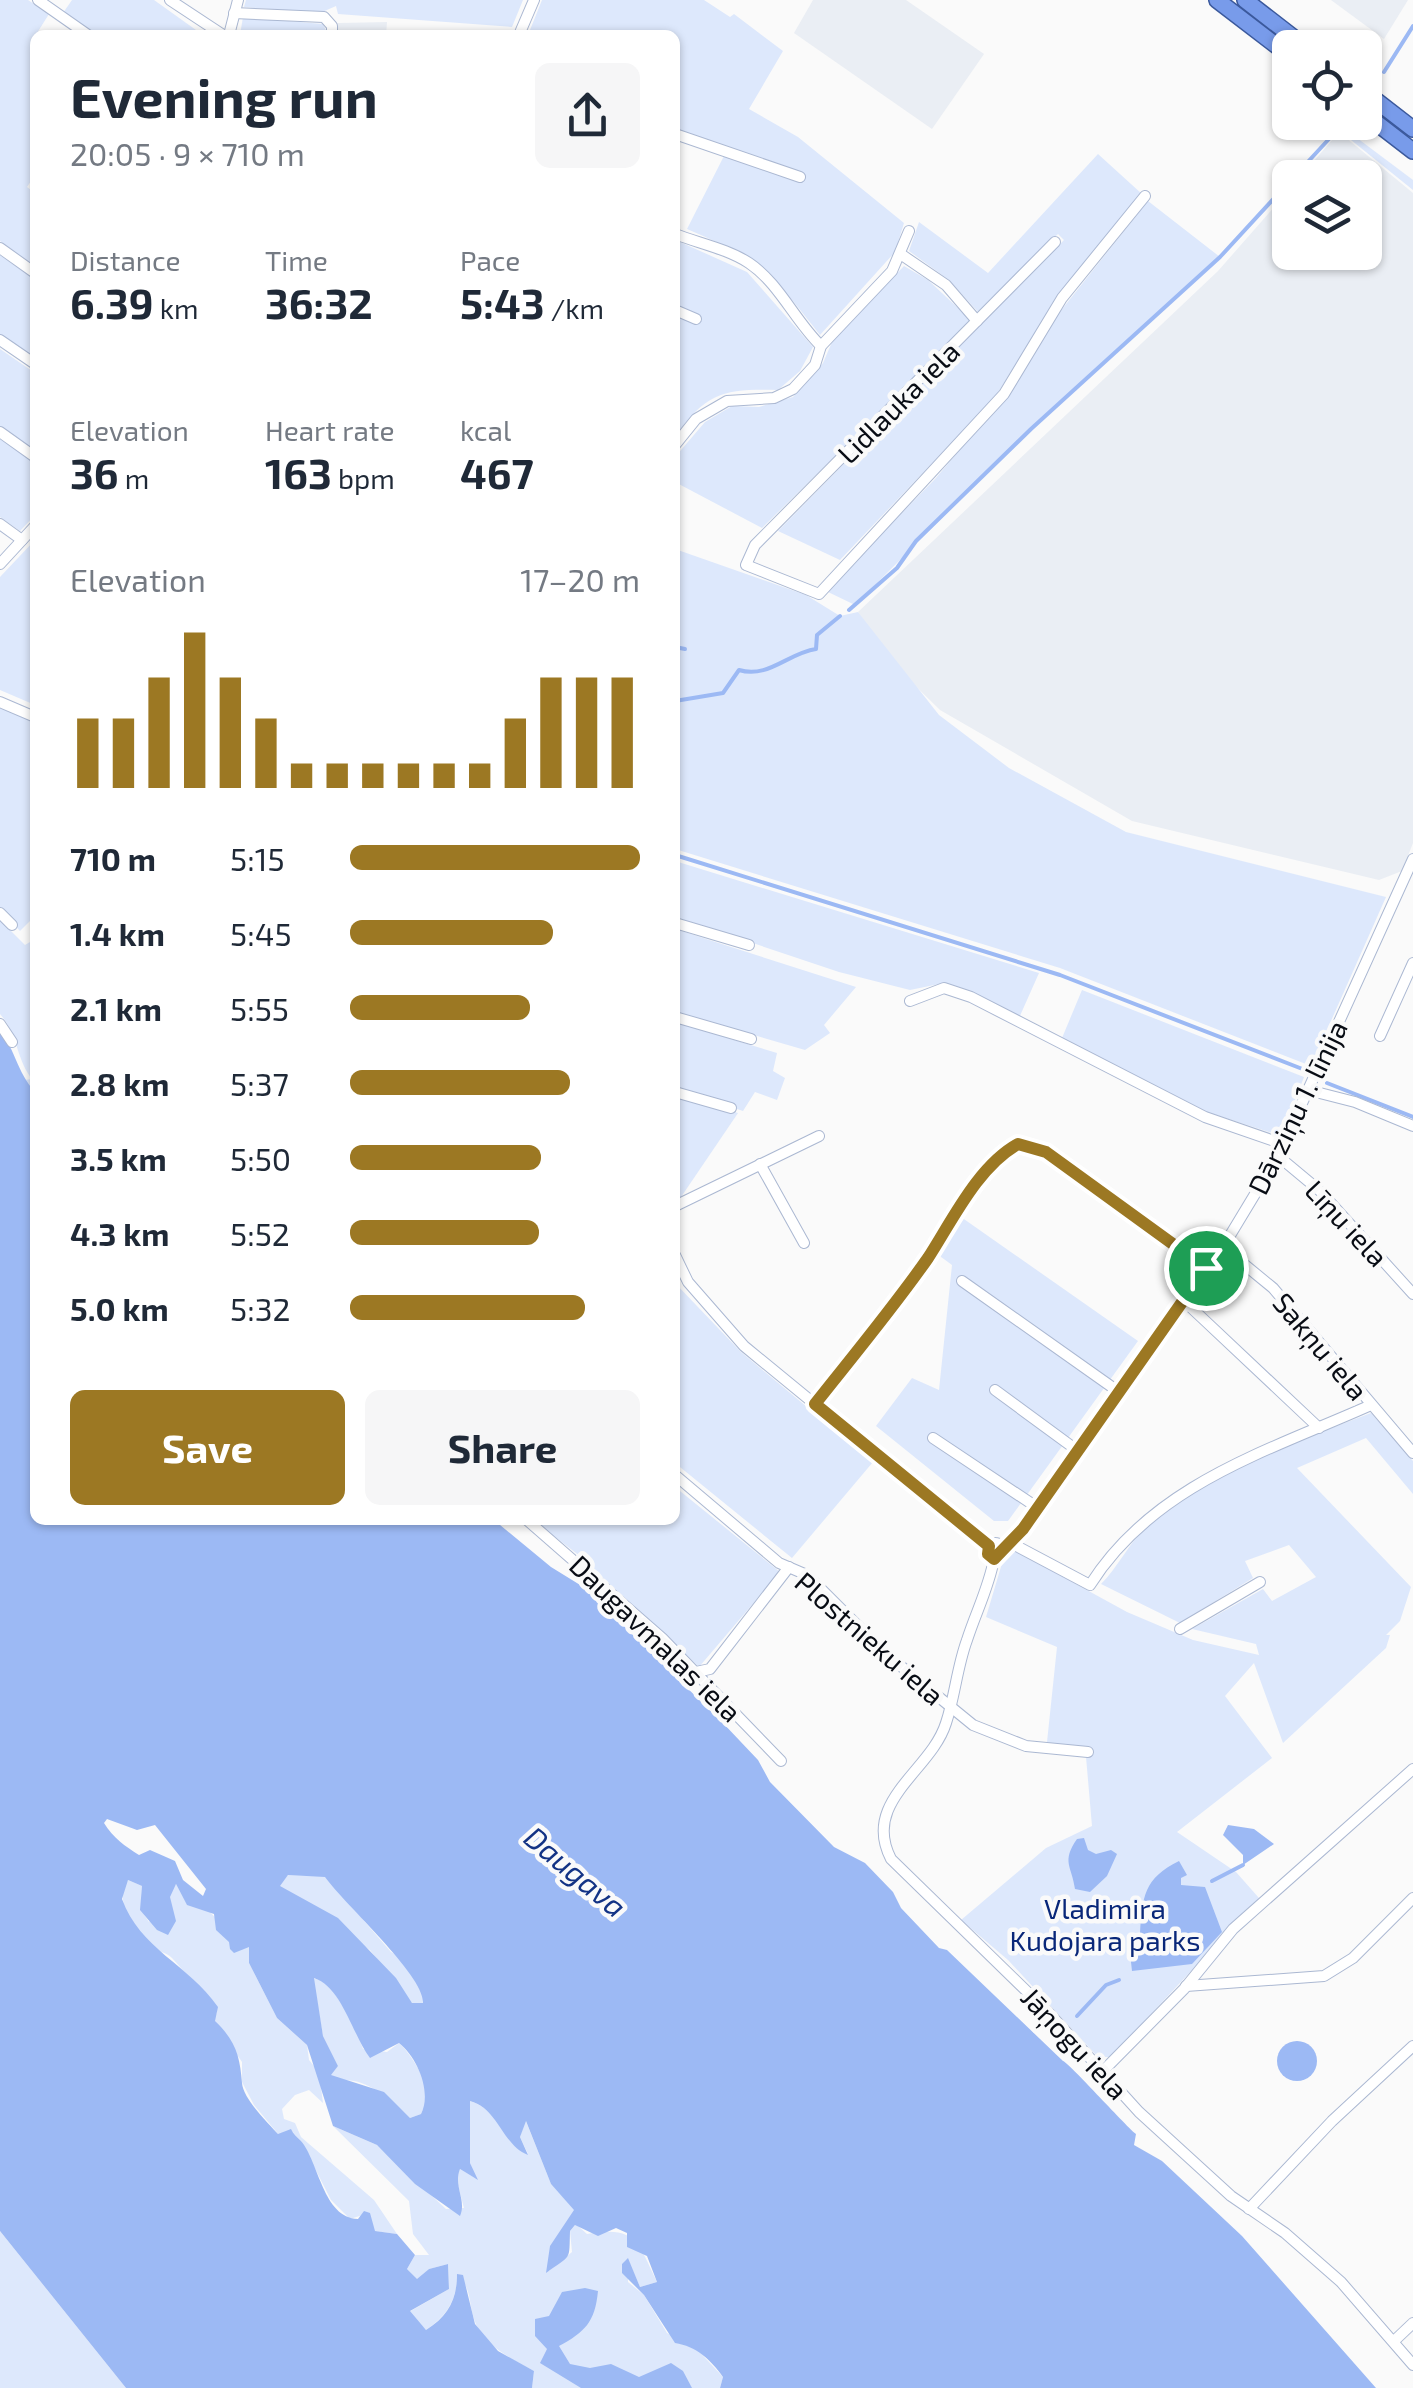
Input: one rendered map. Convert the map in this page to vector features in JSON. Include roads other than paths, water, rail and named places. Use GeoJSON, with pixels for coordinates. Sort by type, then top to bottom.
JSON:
{"type":"FeatureCollection","features":[{"type":"Feature","properties":{"kind":"highway"},"geometry":{"type":"LineString","coordinates":[[1217,0],[1272,42]]}},
{"type":"Feature","properties":{"kind":"highway"},"geometry":{"type":"LineString","coordinates":[[1245,0],[1284,30]]}},
{"type":"Feature","properties":{"kind":"highway"},"geometry":{"type":"LineString","coordinates":[[1382,105],[1413,130]]}},
{"type":"Feature","properties":{"kind":"highway"},"geometry":{"type":"LineString","coordinates":[[1382,127],[1413,152]]}},
{"type":"Feature","properties":{"kind":"street"},"geometry":{"type":"LineString","coordinates":[[38,0],[81,30]]}},
{"type":"Feature","properties":{"kind":"street"},"geometry":{"type":"LineString","coordinates":[[170,0],[218,30]]}},
{"type":"Feature","properties":{"kind":"street"},"geometry":{"type":"LineString","coordinates":[[228,30],[238,0]]}},
{"type":"Feature","properties":{"kind":"street"},"geometry":{"type":"LineString","coordinates":[[520,30],[534,0]]}},
{"type":"Feature","properties":{"kind":"street"},"geometry":{"type":"LineString","coordinates":[[234,14],[324,18],[332,30]]}},
{"type":"Feature","properties":{"kind":"street"},"geometry":{"type":"LineString","coordinates":[[680,136],[800,177]]}},
{"type":"Feature","properties":{"kind":"street","name":"Lidlauka iela"},"geometry":{"type":"LineString","coordinates":[[1055,242],[755,545],[746,565],[819,594],[1004,394],[1062,298],[1145,196]]}},
{"type":"Feature","properties":{"kind":"street"},"geometry":{"type":"LineString","coordinates":[[680,440],[696,420],[726,401],[774,398],[793,389],[815,365],[821,346],[902,255],[909,231]]}},
{"type":"Feature","properties":{"kind":"street"},"geometry":{"type":"LineString","coordinates":[[680,236],[748,262],[774,286],[797,322],[821,346]]}},
{"type":"Feature","properties":{"kind":"street"},"geometry":{"type":"LineString","coordinates":[[0,248],[30,269]]}},
{"type":"Feature","properties":{"kind":"street"},"geometry":{"type":"LineString","coordinates":[[902,255],[946,284],[977,321]]}},
{"type":"Feature","properties":{"kind":"street"},"geometry":{"type":"LineString","coordinates":[[680,312],[696,319]]}},
{"type":"Feature","properties":{"kind":"street"},"geometry":{"type":"LineString","coordinates":[[0,340],[30,361]]}},
{"type":"Feature","properties":{"kind":"street"},"geometry":{"type":"LineString","coordinates":[[0,432],[30,453]]}},
{"type":"Feature","properties":{"kind":"street"},"geometry":{"type":"LineString","coordinates":[[0,524],[22,540]]}},
{"type":"Feature","properties":{"kind":"street"},"geometry":{"type":"LineString","coordinates":[[0,564],[30,531]]}},
{"type":"Feature","properties":{"kind":"street"},"geometry":{"type":"LineString","coordinates":[[0,702],[30,715]]}},
{"type":"Feature","properties":{"kind":"street","name":"Dārziņu 1. līnija"},"geometry":{"type":"LineString","coordinates":[[1005,1544],[1038,1508],[1182,1299],[1223,1248],[1278,1156],[1413,859]]}},
{"type":"Feature","properties":{"kind":"street"},"geometry":{"type":"LineString","coordinates":[[0,913],[12,925]]}},
{"type":"Feature","properties":{"kind":"street"},"geometry":{"type":"LineString","coordinates":[[680,925],[748,945]]}},
{"type":"Feature","properties":{"kind":"street"},"geometry":{"type":"LineString","coordinates":[[1380,1036],[1413,963]]}},
{"type":"Feature","properties":{"kind":"street"},"geometry":{"type":"LineString","coordinates":[[910,1001],[944,988],[970,997],[1205,1117],[1283,1144]]}},
{"type":"Feature","properties":{"kind":"street"},"geometry":{"type":"LineString","coordinates":[[680,1017],[752,1039]]}},
{"type":"Feature","properties":{"kind":"street"},"geometry":{"type":"LineString","coordinates":[[0,1024],[12,1042]]}},
{"type":"Feature","properties":{"kind":"street"},"geometry":{"type":"LineString","coordinates":[[1308,1090],[1355,1102],[1413,1126]]}},
{"type":"Feature","properties":{"kind":"street"},"geometry":{"type":"LineString","coordinates":[[680,1093],[731,1108]]}},
{"type":"Feature","properties":{"kind":"street"},"geometry":{"type":"LineString","coordinates":[[680,1204],[819,1136]]}},
{"type":"Feature","properties":{"kind":"street"},"geometry":{"type":"LineString","coordinates":[[815,1404],[928,1257],[958,1210],[1006,1150],[1018,1144],[1046,1152],[1206,1268]]}},
{"type":"Feature","properties":{"kind":"street","name":"Līņu iela"},"geometry":{"type":"LineString","coordinates":[[1278,1156],[1320,1191],[1413,1294]]}},
{"type":"Feature","properties":{"kind":"street"},"geometry":{"type":"LineString","coordinates":[[760,1164],[804,1243]]}},
{"type":"Feature","properties":{"kind":"street","name":"Sakņu iela"},"geometry":{"type":"LineString","coordinates":[[1223,1248],[1273,1288],[1413,1453]]}},
{"type":"Feature","properties":{"kind":"street"},"geometry":{"type":"LineString","coordinates":[[680,1265],[711,1313],[989,1546]]}},
{"type":"Feature","properties":{"kind":"street"},"geometry":{"type":"LineString","coordinates":[[962,1281],[1119,1392]]}},
{"type":"Feature","properties":{"kind":"street"},"geometry":{"type":"LineString","coordinates":[[1182,1299],[1319,1428]]}},
{"type":"Feature","properties":{"kind":"street"},"geometry":{"type":"LineString","coordinates":[[995,1390],[1078,1451]]}},
{"type":"Feature","properties":{"kind":"street"},"geometry":{"type":"LineString","coordinates":[[989,1546],[1005,1544],[1090,1585],[1126,1539],[1172,1499],[1223,1468],[1371,1404]]}},
{"type":"Feature","properties":{"kind":"street"},"geometry":{"type":"LineString","coordinates":[[933,1438],[1038,1508]]}},
{"type":"Feature","properties":{"kind":"street","name":"Plostnieku iela"},"geometry":{"type":"LineString","coordinates":[[680,1479],[789,1567],[807,1575],[886,1654],[973,1725],[1026,1746],[1088,1752]]}},
{"type":"Feature","properties":{"kind":"street","name":"Daugavmalas iela"},"geometry":{"type":"LineString","coordinates":[[533,1525],[696,1672],[781,1761]]}},
{"type":"Feature","properties":{"kind":"street","name":"Jāņogu iela"},"geometry":{"type":"LineString","coordinates":[[1005,1544],[1002,1554],[994,1559],[938,1740],[888,1808],[884,1825],[886,1849],[903,1874],[985,1948],[1139,2112],[1249,2209],[1322,2264],[1413,2365]]}},
{"type":"Feature","properties":{"kind":"street"},"geometry":{"type":"LineString","coordinates":[[989,1546],[988,1554],[994,1559]]}},
{"type":"Feature","properties":{"kind":"street"},"geometry":{"type":"LineString","coordinates":[[696,1672],[710,1669],[789,1567]]}},
{"type":"Feature","properties":{"kind":"street"},"geometry":{"type":"LineString","coordinates":[[1180,1629],[1260,1582]]}},
{"type":"Feature","properties":{"kind":"street"},"geometry":{"type":"LineString","coordinates":[[1102,2072],[1186,1986],[1232,1928],[1413,1769]]}},
{"type":"Feature","properties":{"kind":"street"},"geometry":{"type":"LineString","coordinates":[[1186,1986],[1324,1976],[1352,1958],[1413,1898]]}},
{"type":"Feature","properties":{"kind":"street"},"geometry":{"type":"LineString","coordinates":[[1249,2209],[1332,2121],[1413,2046]]}},
{"type":"Feature","properties":{"kind":"street"},"geometry":{"type":"LineString","coordinates":[[1394,2341],[1413,2323]]}},
{"type":"Feature","properties":{"kind":"water","name":"Daugava"},"geometry":{"type":"Polygon","coordinates":[[[0,1031],[30,1085],[30,1525],[500,1525],[551,1567],[585,1588],[722,1722],[758,1760],[770,1782],[834,1847],[865,1863],[939,1948],[947,1950],[1136,2134],[1134,2145],[1162,2161],[1242,2236],[1376,2388],[720,2388],[723,2377],[713,2365],[696,2351],[675,2343],[644,2295],[622,2273],[622,2264],[628,2258],[640,2287],[657,2282],[647,2256],[627,2247],[627,2233],[616,2228],[598,2236],[575,2225],[570,2231],[567,2256],[546,2273],[550,2246],[574,2210],[551,2184],[526,2121],[520,2137],[528,2155],[512,2143],[488,2111],[470,2101],[470,2163],[478,2180],[460,2169],[460,2216],[415,2184],[377,2145],[333,2126],[307,2045],[277,2018],[249,1963],[249,1947],[234,1953],[216,1930],[214,1914],[187,1905],[176,1884],[170,1897],[176,1921],[168,1935],[157,1930],[140,1910],[142,1886],[128,1880],[122,1899],[130,1916],[152,1944],[218,2007],[215,2021],[236,2050],[243,2089],[251,2104],[278,2134],[291,2129],[301,2141],[337,2209],[358,2219],[364,2211],[370,2213],[375,2231],[397,2234],[415,2255],[407,2269],[417,2279],[429,2269],[448,2264],[449,2289],[410,2311],[426,2330],[445,2313],[453,2299],[457,2274],[463,2275],[475,2324],[498,2351],[534,2371],[532,2388],[126,2388],[0,2231],[0,1031]],[[107,1819],[104,1823],[139,1855],[150,1850],[175,1861],[183,1880],[203,1896],[206,1889],[155,1825],[137,1830],[107,1819]],[[288,1875],[280,1886],[338,1918],[396,1978],[412,2003],[423,2003],[420,1991],[398,1959],[325,1877],[288,1875]],[[314,1978],[323,2036],[338,2066],[331,2075],[384,2092],[410,2118],[421,2114],[424,2086],[406,2049],[399,2043],[370,2058],[340,2001],[314,1978]]]}},
{"type":"Feature","properties":{"kind":"water"},"geometry":{"type":"Polygon","coordinates":[[[1228,1825],[1254,1829],[1274,1844],[1243,1865],[1243,1855],[1223,1835],[1228,1825]]]}},
{"type":"Feature","properties":{"kind":"water"},"geometry":{"type":"Polygon","coordinates":[[[1084,1838],[1088,1850],[1096,1854],[1111,1850],[1117,1854],[1107,1876],[1090,1892],[1075,1889],[1069,1864],[1072,1847],[1077,1839],[1084,1838]]]}},
{"type":"Feature","properties":{"kind":"water"},"geometry":{"type":"Polygon","coordinates":[[[1179,1861],[1187,1875],[1181,1878],[1181,1885],[1205,1887],[1222,1932],[1192,1964],[1132,1971],[1129,1944],[1140,1934],[1147,1890],[1158,1874],[1179,1861]]]}},
{"type":"Feature","properties":{"kind":"water"},"geometry":{"type":"Polygon","coordinates":[[[1297,2041],[1311,2047],[1317,2061],[1311,2075],[1297,2081],[1283,2075],[1277,2061],[1283,2047],[1297,2041]]]}},
{"type":"Feature","properties":{"kind":"water"},"geometry":{"type":"Polygon","coordinates":[[[585,2288],[598,2291],[591,2318],[582,2331],[559,2346],[570,2364],[590,2368],[611,2364],[639,2377],[671,2363],[683,2371],[692,2388],[581,2388],[540,2363],[547,2349],[535,2336],[535,2319],[549,2316],[562,2292],[585,2288]]]}},
{"type":"Feature","properties":{"kind":"waterway"},"geometry":{"type":"LineString","coordinates":[[1384,72],[1413,26]]}},
{"type":"Feature","properties":{"kind":"waterway"},"geometry":{"type":"LineString","coordinates":[[1310,160],[1328,140]]}},
{"type":"Feature","properties":{"kind":"waterway"},"geometry":{"type":"LineString","coordinates":[[849,610],[897,568],[916,541],[1031,429],[1220,257],[1272,201]]}},
{"type":"Feature","properties":{"kind":"waterway"},"geometry":{"type":"LineString","coordinates":[[680,700],[723,693],[739,670],[759,671],[816,649],[817,635],[840,616]]}},
{"type":"Feature","properties":{"kind":"waterway"},"geometry":{"type":"LineString","coordinates":[[680,648],[685,649]]}},
{"type":"Feature","properties":{"kind":"waterway"},"geometry":{"type":"LineString","coordinates":[[680,857],[1060,975],[1305,1070]]}},
{"type":"Feature","properties":{"kind":"waterway"},"geometry":{"type":"LineString","coordinates":[[1327,1083],[1413,1117]]}},
{"type":"Feature","properties":{"kind":"waterway"},"geometry":{"type":"LineString","coordinates":[[1212,1881],[1243,1865]]}},
{"type":"Feature","properties":{"kind":"waterway"},"geometry":{"type":"LineString","coordinates":[[1077,2016],[1106,1985],[1119,1980]]}},
{"type":"Feature","properties":{"kind":"park label","name":"Vladimira Kudojara parks"},"geometry":{"type":"Point","coordinates":[1105,1924]}}]}
